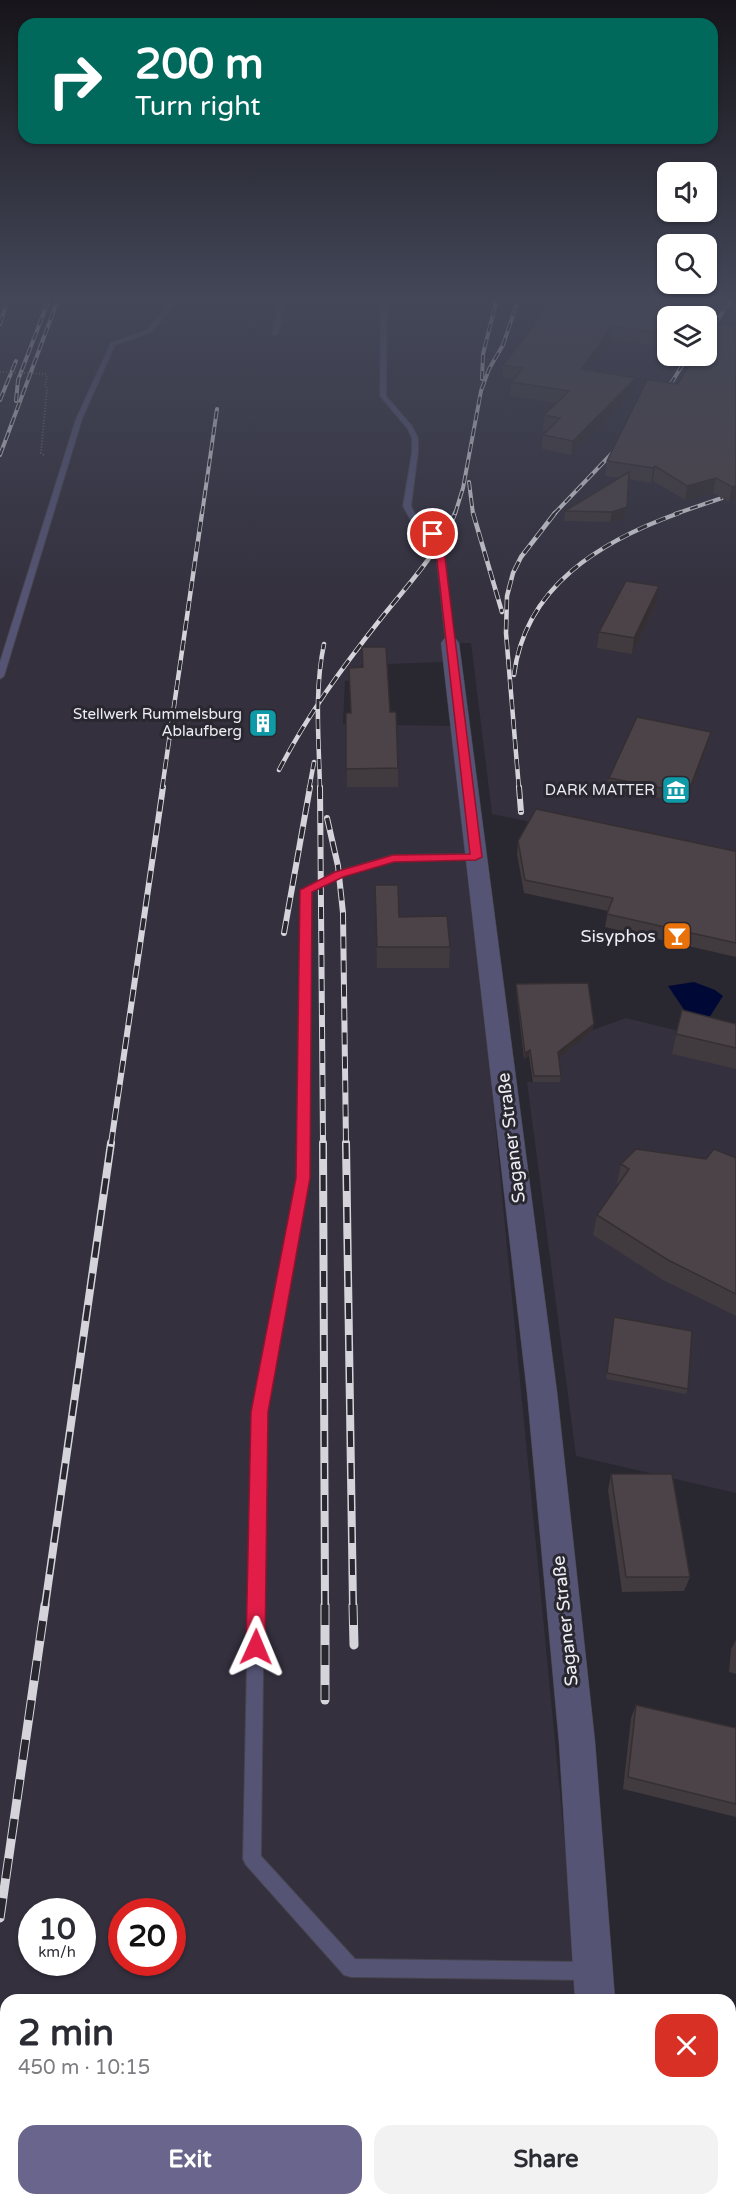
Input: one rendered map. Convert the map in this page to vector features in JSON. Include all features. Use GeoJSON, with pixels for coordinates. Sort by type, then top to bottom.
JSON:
{"type":"FeatureCollection","features":[{"type":"Feature","properties":{"kind":"street","name":"Saganer Straße"},"geometry":{"type":"LineString","coordinates":[[450,643],[542,1392],[577,1742],[593,1985]]}},
{"type":"Feature","properties":{"kind":"lane"},"geometry":{"type":"LineString","coordinates":[[0,676],[79,419],[85,405]]}},
{"type":"Feature","properties":{"kind":"lane","name":"Saganer Straße"},"geometry":{"type":"LineString","coordinates":[[390,405],[410,428],[415,438],[407,506],[413,517],[439,542],[450,643]]}},
{"type":"Feature","properties":{"kind":"lane"},"geometry":{"type":"LineString","coordinates":[[476,857],[393,858],[339,874],[306,890],[303,1178],[260,1412],[252,1859],[351,1968],[593,1985]]}},
{"type":"Feature","properties":{"kind":"path"},"geometry":{"type":"LineString","coordinates":[[44,455],[41,453],[45,405]]}},
{"type":"Feature","properties":{"kind":"shaded area"},"geometry":{"type":"Polygon","coordinates":[[[0,405],[736,405],[736,865],[492,814],[471,643],[441,643],[443,662],[361,665],[362,680],[345,681],[343,724],[451,726],[484,1009],[580,1994],[0,1994],[0,405]]]}},
{"type":"Feature","properties":{"kind":"shaded area"},"geometry":{"type":"Polygon","coordinates":[[[694,982],[715,990],[723,996],[707,1021],[689,1017],[668,986],[694,982]]]}},
{"type":"Feature","properties":{"kind":"shaded area"},"geometry":{"type":"Polygon","coordinates":[[[626,1018],[736,1045],[736,1493],[576,1456],[527,1082],[560,1082],[558,1058],[593,1030],[626,1018]]]}},
{"type":"Feature","properties":{"kind":"building"},"geometry":{"type":"Polygon","coordinates":[[[555,405],[609,405],[573,441],[543,435],[560,418],[544,415],[555,405]]]}},
{"type":"Feature","properties":{"kind":"building"},"geometry":{"type":"Polygon","coordinates":[[[635,405],[736,405],[736,486],[732,487],[716,478],[687,486],[655,466],[653,468],[607,461],[635,405]]]}},
{"type":"Feature","properties":{"kind":"building"},"geometry":{"type":"Polygon","coordinates":[[[629,472],[627,507],[612,512],[565,511],[629,472]]]}},
{"type":"Feature","properties":{"kind":"building"},"geometry":{"type":"Polygon","coordinates":[[[626,581],[659,586],[634,638],[599,632],[626,581]]]}},
{"type":"Feature","properties":{"kind":"building"},"geometry":{"type":"Polygon","coordinates":[[[362,647],[386,647],[390,712],[396,712],[398,768],[346,769],[346,713],[351,713],[349,668],[363,667],[362,647]]]}},
{"type":"Feature","properties":{"kind":"building"},"geometry":{"type":"Polygon","coordinates":[[[637,717],[711,732],[688,793],[609,778],[637,717]]]}},
{"type":"Feature","properties":{"kind":"building"},"geometry":{"type":"Polygon","coordinates":[[[536,809],[735,851],[736,847],[736,943],[607,914],[613,898],[525,880],[518,841],[536,809]]]}},
{"type":"Feature","properties":{"kind":"building"},"geometry":{"type":"Polygon","coordinates":[[[375,885],[398,885],[399,917],[447,916],[450,947],[377,947],[375,885]]]}},
{"type":"Feature","properties":{"kind":"building"},"geometry":{"type":"Polygon","coordinates":[[[588,983],[594,1024],[558,1052],[561,1076],[534,1076],[530,1050],[525,1053],[516,984],[588,983]]]}},
{"type":"Feature","properties":{"kind":"building"},"geometry":{"type":"Polygon","coordinates":[[[682,1010],[736,1024],[736,1048],[676,1034],[682,1010]]]}},
{"type":"Feature","properties":{"kind":"building"},"geometry":{"type":"Polygon","coordinates":[[[636,1149],[706,1159],[714,1149],[736,1158],[736,1294],[668,1260],[597,1215],[629,1169],[621,1164],[636,1149]]]}},
{"type":"Feature","properties":{"kind":"building"},"geometry":{"type":"Polygon","coordinates":[[[614,1317],[692,1331],[688,1389],[607,1373],[614,1317]]]}},
{"type":"Feature","properties":{"kind":"building"},"geometry":{"type":"Polygon","coordinates":[[[611,1474],[672,1474],[690,1577],[626,1577],[611,1474]]]}},
{"type":"Feature","properties":{"kind":"building"},"geometry":{"type":"Polygon","coordinates":[[[636,1705],[736,1728],[736,1804],[628,1777],[636,1705]]]}},
{"type":"Feature","properties":{"kind":"railway"},"geometry":{"type":"LineString","coordinates":[[0,455],[19,405]]}},
{"type":"Feature","properties":{"kind":"railway"},"geometry":{"type":"LineString","coordinates":[[455,514],[463,488],[478,405]]}},
{"type":"Feature","properties":{"kind":"railway"},"geometry":{"type":"LineString","coordinates":[[202,514],[217,409]]}},
{"type":"Feature","properties":{"kind":"railway"},"geometry":{"type":"LineString","coordinates":[[554,514],[620,445]]}},
{"type":"Feature","properties":{"kind":"railway"},"geometry":{"type":"LineString","coordinates":[[469,482],[473,514]]}},
{"type":"Feature","properties":{"kind":"railway"},"geometry":{"type":"LineString","coordinates":[[675,514],[722,498]]}},
{"type":"Feature","properties":{"kind":"railway"},"geometry":{"type":"LineString","coordinates":[[162,789],[202,513]]}},
{"type":"Feature","properties":{"kind":"railway"},"geometry":{"type":"LineString","coordinates":[[318,704],[365,639],[432,554],[442,540],[455,513]]}},
{"type":"Feature","properties":{"kind":"railway"},"geometry":{"type":"LineString","coordinates":[[473,513],[502,612]]}},
{"type":"Feature","properties":{"kind":"railway"},"geometry":{"type":"LineString","coordinates":[[519,789],[506,633],[507,596],[513,573],[521,557],[555,513]]}},
{"type":"Feature","properties":{"kind":"railway"},"geometry":{"type":"LineString","coordinates":[[514,675],[521,644],[533,616],[550,592],[571,571],[595,553],[622,538],[679,513]]}},
{"type":"Feature","properties":{"kind":"railway"},"geometry":{"type":"LineString","coordinates":[[318,704],[324,644]]}},
{"type":"Feature","properties":{"kind":"railway"},"geometry":{"type":"LineString","coordinates":[[279,770],[318,704]]}},
{"type":"Feature","properties":{"kind":"railway"},"geometry":{"type":"LineString","coordinates":[[318,704],[320,789]]}},
{"type":"Feature","properties":{"kind":"railway"},"geometry":{"type":"LineString","coordinates":[[309,789],[314,762]]}},
{"type":"Feature","properties":{"kind":"railway"},"geometry":{"type":"LineString","coordinates":[[111,1144],[163,787]]}},
{"type":"Feature","properties":{"kind":"railway"},"geometry":{"type":"LineString","coordinates":[[284,933],[310,787]]}},
{"type":"Feature","properties":{"kind":"railway"},"geometry":{"type":"LineString","coordinates":[[320,787],[323,1144]]}},
{"type":"Feature","properties":{"kind":"railway"},"geometry":{"type":"LineString","coordinates":[[519,787],[521,812]]}},
{"type":"Feature","properties":{"kind":"railway"},"geometry":{"type":"LineString","coordinates":[[327,818],[338,866],[343,913],[346,1144]]}},
{"type":"Feature","properties":{"kind":"railway"},"geometry":{"type":"LineString","coordinates":[[45,1606],[111,1143]]}},
{"type":"Feature","properties":{"kind":"railway"},"geometry":{"type":"LineString","coordinates":[[323,1143],[325,1606]]}},
{"type":"Feature","properties":{"kind":"railway"},"geometry":{"type":"LineString","coordinates":[[346,1143],[353,1606]]}},
{"type":"Feature","properties":{"kind":"railway"},"geometry":{"type":"LineString","coordinates":[[0,1918],[45,1605]]}},
{"type":"Feature","properties":{"kind":"railway"},"geometry":{"type":"LineString","coordinates":[[353,1605],[354,1645]]}},
{"type":"Feature","properties":{"kind":"railway"},"geometry":{"type":"LineString","coordinates":[[325,1606],[325,1700]]}},
{"type":"Feature","properties":{"kind":"place","name":"Stellwerk Rummelsburg Ablaufberg"},"geometry":{"type":"Point","coordinates":[263,723]}},
{"type":"Feature","properties":{"kind":"place","name":"DARK MATTER"},"geometry":{"type":"Point","coordinates":[676,790]}},
{"type":"Feature","properties":{"kind":"place","name":"Sisyphos"},"geometry":{"type":"Point","coordinates":[677,936]}},
{"type":"Feature","properties":{"kind":"route"},"geometry":{"type":"LineString","coordinates":[[256,1647],[260,1412],[303,1178],[306,890],[339,874],[393,858],[476,857],[439,542],[433,534]]}}]}
